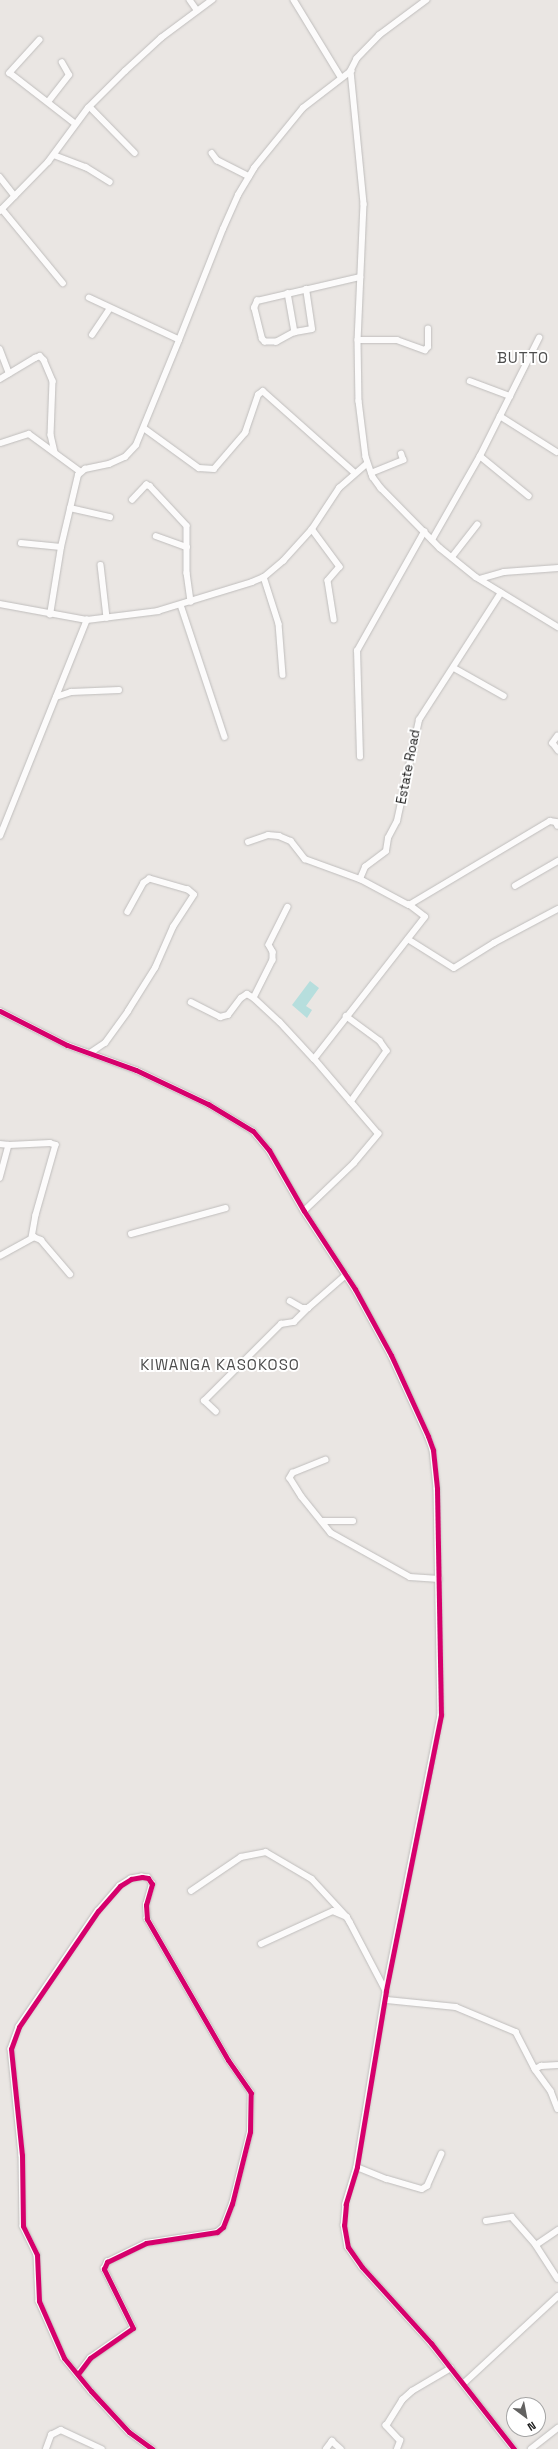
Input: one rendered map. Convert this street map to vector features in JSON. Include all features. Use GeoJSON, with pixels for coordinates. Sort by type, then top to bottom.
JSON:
{"type":"FeatureCollection","features":[{"type":"Feature","properties":{"kind":"street"},"geometry":{"type":"LineString","coordinates":[[190,0],[197,10]]}},
{"type":"Feature","properties":{"kind":"street"},"geometry":{"type":"LineString","coordinates":[[63,283],[1,210],[54,156],[76,124],[90,107],[161,38],[212,0]]}},
{"type":"Feature","properties":{"kind":"street"},"geometry":{"type":"LineString","coordinates":[[296,0],[341,77]]}},
{"type":"Feature","properties":{"kind":"street"},"geometry":{"type":"LineString","coordinates":[[81,472],[125,457],[144,428],[207,266],[238,195],[249,176],[277,137],[303,108],[341,77],[351,71],[357,60],[380,35],[427,0]]}},
{"type":"Feature","properties":{"kind":"street"},"geometry":{"type":"LineString","coordinates":[[40,40],[10,73],[76,124]]}},
{"type":"Feature","properties":{"kind":"street"},"geometry":{"type":"LineString","coordinates":[[48,102],[69,75],[62,63]]}},
{"type":"Feature","properties":{"kind":"street"},"geometry":{"type":"LineString","coordinates":[[351,71],[364,204],[358,340],[361,430],[367,464],[371,473],[395,504],[432,540],[480,579],[558,627]]}},
{"type":"Feature","properties":{"kind":"street"},"geometry":{"type":"LineString","coordinates":[[90,107],[135,153]]}},
{"type":"Feature","properties":{"kind":"street"},"geometry":{"type":"LineString","coordinates":[[212,153],[219,161],[249,176]]}},
{"type":"Feature","properties":{"kind":"street"},"geometry":{"type":"LineString","coordinates":[[54,156],[86,167],[110,182]]}},
{"type":"Feature","properties":{"kind":"street"},"geometry":{"type":"LineString","coordinates":[[0,178],[15,196]]}},
{"type":"Feature","properties":{"kind":"street"},"geometry":{"type":"LineString","coordinates":[[306,289],[312,329],[296,332],[282,341],[266,342],[262,339],[254,308],[257,301],[288,293],[306,289],[360,277]]}},
{"type":"Feature","properties":{"kind":"street"},"geometry":{"type":"LineString","coordinates":[[288,293],[296,332]]}},
{"type":"Feature","properties":{"kind":"street"},"geometry":{"type":"LineString","coordinates":[[89,298],[179,340]]}},
{"type":"Feature","properties":{"kind":"street"},"geometry":{"type":"LineString","coordinates":[[92,335],[110,308]]}},
{"type":"Feature","properties":{"kind":"street"},"geometry":{"type":"LineString","coordinates":[[358,340],[397,340],[425,350],[428,347],[428,329]]}},
{"type":"Feature","properties":{"kind":"street"},"geometry":{"type":"LineString","coordinates":[[432,540],[480,456],[539,338]]}},
{"type":"Feature","properties":{"kind":"street"},"geometry":{"type":"LineString","coordinates":[[0,349],[9,373]]}},
{"type":"Feature","properties":{"kind":"street"},"geometry":{"type":"LineString","coordinates":[[0,379],[40,356],[47,364],[53,381],[51,435],[55,452]]}},
{"type":"Feature","properties":{"kind":"street"},"geometry":{"type":"LineString","coordinates":[[470,381],[510,396]]}},
{"type":"Feature","properties":{"kind":"street"},"geometry":{"type":"LineString","coordinates":[[144,428],[199,468],[214,469],[245,433],[258,395],[263,390],[355,473]]}},
{"type":"Feature","properties":{"kind":"street"},"geometry":{"type":"LineString","coordinates":[[500,416],[557,452]]}},
{"type":"Feature","properties":{"kind":"street"},"geometry":{"type":"LineString","coordinates":[[1,443],[29,434],[81,472]]}},
{"type":"Feature","properties":{"kind":"street"},"geometry":{"type":"LineString","coordinates":[[371,473],[403,460],[401,454]]}},
{"type":"Feature","properties":{"kind":"street"},"geometry":{"type":"LineString","coordinates":[[480,456],[529,496]]}},
{"type":"Feature","properties":{"kind":"street"},"geometry":{"type":"LineString","coordinates":[[0,604],[50,615],[87,620],[107,618],[158,611],[181,605],[264,577],[279,565],[312,529],[332,497],[355,473],[367,464]]}},
{"type":"Feature","properties":{"kind":"street"},"geometry":{"type":"LineString","coordinates":[[50,615],[61,547],[70,508],[81,472]]}},
{"type":"Feature","properties":{"kind":"street"},"geometry":{"type":"LineString","coordinates":[[132,500],[146,486],[150,486],[187,526],[187,573],[192,602]]}},
{"type":"Feature","properties":{"kind":"street"},"geometry":{"type":"LineString","coordinates":[[70,508],[110,517]]}},
{"type":"Feature","properties":{"kind":"street"},"geometry":{"type":"LineString","coordinates":[[452,557],[477,525]]}},
{"type":"Feature","properties":{"kind":"street"},"geometry":{"type":"LineString","coordinates":[[312,529],[340,567],[328,581],[334,620]]}},
{"type":"Feature","properties":{"kind":"street"},"geometry":{"type":"LineString","coordinates":[[360,757],[357,651],[424,532]]}},
{"type":"Feature","properties":{"kind":"street"},"geometry":{"type":"LineString","coordinates":[[156,536],[187,547]]}},
{"type":"Feature","properties":{"kind":"street"},"geometry":{"type":"LineString","coordinates":[[21,543],[61,547]]}},
{"type":"Feature","properties":{"kind":"street"},"geometry":{"type":"LineString","coordinates":[[100,565],[107,618]]}},
{"type":"Feature","properties":{"kind":"street"},"geometry":{"type":"LineString","coordinates":[[480,579],[504,572],[558,568]]}},
{"type":"Feature","properties":{"kind":"street"},"geometry":{"type":"LineString","coordinates":[[264,577],[279,624],[283,675]]}},
{"type":"Feature","properties":{"kind":"street","name":"Estate Road"},"geometry":{"type":"LineString","coordinates":[[360,879],[365,867],[386,851],[388,838],[397,821],[417,724],[501,593]]}},
{"type":"Feature","properties":{"kind":"street"},"geometry":{"type":"LineString","coordinates":[[181,605],[225,737]]}},
{"type":"Feature","properties":{"kind":"street"},"geometry":{"type":"LineString","coordinates":[[0,836],[87,620]]}},
{"type":"Feature","properties":{"kind":"street"},"geometry":{"type":"LineString","coordinates":[[454,668],[504,696]]}},
{"type":"Feature","properties":{"kind":"street"},"geometry":{"type":"LineString","coordinates":[[56,697],[71,692],[119,690]]}},
{"type":"Feature","properties":{"kind":"street"},"geometry":{"type":"LineString","coordinates":[[558,736],[553,743],[558,750]]}},
{"type":"Feature","properties":{"kind":"street"},"geometry":{"type":"LineString","coordinates":[[409,905],[550,821],[556,822],[558,826]]}},
{"type":"Feature","properties":{"kind":"street"},"geometry":{"type":"LineString","coordinates":[[248,842],[268,835],[279,836],[291,841],[305,859],[360,879],[409,905],[426,917],[346,1016],[314,1060]]}},
{"type":"Feature","properties":{"kind":"street"},"geometry":{"type":"LineString","coordinates":[[515,886],[558,860]]}},
{"type":"Feature","properties":{"kind":"street"},"geometry":{"type":"LineString","coordinates":[[90,1053],[105,1043],[128,1011],[155,968],[173,927],[194,895],[188,890],[150,879],[144,883],[128,912]]}},
{"type":"Feature","properties":{"kind":"street"},"geometry":{"type":"LineString","coordinates":[[254,998],[273,960],[274,952],[269,945],[288,907]]}},
{"type":"Feature","properties":{"kind":"street"},"geometry":{"type":"LineString","coordinates":[[408,939],[454,968],[494,943],[558,909]]}},
{"type":"Feature","properties":{"kind":"street"},"geometry":{"type":"LineString","coordinates":[[191,1002],[220,1017],[228,1015],[241,998],[247,994],[254,998],[280,1022],[378,1134],[315,1202],[304,1211]]}},
{"type":"Feature","properties":{"kind":"street"},"geometry":{"type":"LineString","coordinates":[[0,1011],[67,1045],[136,1070],[235,1118],[253,1131],[269,1150],[304,1211],[346,1275],[410,1396],[433,1450],[437,1489],[441,1715],[386,1991],[387,2000],[368,2088],[356,2167],[344,2218],[348,2247],[378,2288],[451,2368],[514,2449]]}},
{"type":"Feature","properties":{"kind":"street"},"geometry":{"type":"LineString","coordinates":[[346,1016],[380,1041],[387,1051],[351,1102]]}},
{"type":"Feature","properties":{"kind":"street"},"geometry":{"type":"LineString","coordinates":[[0,1144],[50,1143],[56,1145],[36,1215],[32,1237],[0,1256]]}},
{"type":"Feature","properties":{"kind":"street"},"geometry":{"type":"LineString","coordinates":[[0,1178],[9,1145]]}},
{"type":"Feature","properties":{"kind":"street"},"geometry":{"type":"LineString","coordinates":[[131,1234],[226,1208]]}},
{"type":"Feature","properties":{"kind":"street"},"geometry":{"type":"LineString","coordinates":[[32,1237],[41,1240],[70,1274]]}},
{"type":"Feature","properties":{"kind":"street"},"geometry":{"type":"LineString","coordinates":[[216,1412],[204,1401],[281,1324],[294,1322],[346,1275]]}},
{"type":"Feature","properties":{"kind":"street"},"geometry":{"type":"LineString","coordinates":[[290,1301],[302,1308],[308,1308]]}},
{"type":"Feature","properties":{"kind":"street"},"geometry":{"type":"LineString","coordinates":[[326,1460],[293,1473],[290,1478],[302,1497],[331,1533],[344,1542],[410,1577],[439,1579]]}},
{"type":"Feature","properties":{"kind":"street"},"geometry":{"type":"LineString","coordinates":[[322,1520],[353,1520]]}},
{"type":"Feature","properties":{"kind":"street"},"geometry":{"type":"LineString","coordinates":[[191,1891],[241,1857],[266,1852],[312,1879],[347,1917],[386,1991]]}},
{"type":"Feature","properties":{"kind":"street"},"geometry":{"type":"LineString","coordinates":[[78,2374],[90,2358],[133,2328],[104,2270],[107,2262],[146,2243],[217,2232],[223,2227],[232,2204],[250,2132],[251,2094],[228,2060],[147,1919],[146,1905],[152,1884],[148,1878],[131,1879],[120,1886],[98,1910],[19,2027],[11,2049],[21,2142],[23,2226],[37,2255],[39,2301],[58,2348],[78,2374],[129,2432],[152,2449]]}},
{"type":"Feature","properties":{"kind":"street"},"geometry":{"type":"LineString","coordinates":[[261,1944],[333,1911],[347,1917]]}},
{"type":"Feature","properties":{"kind":"street"},"geometry":{"type":"LineString","coordinates":[[387,2000],[456,2007],[513,2030],[520,2036],[535,2069],[551,2091],[558,2109]]}},
{"type":"Feature","properties":{"kind":"street"},"geometry":{"type":"LineString","coordinates":[[535,2069],[541,2066],[558,2065]]}},
{"type":"Feature","properties":{"kind":"street"},"geometry":{"type":"LineString","coordinates":[[356,2167],[387,2180],[422,2189],[427,2186],[441,2154]]}},
{"type":"Feature","properties":{"kind":"street"},"geometry":{"type":"LineString","coordinates":[[486,2221],[512,2217],[536,2245],[558,2279]]}},
{"type":"Feature","properties":{"kind":"street"},"geometry":{"type":"LineString","coordinates":[[536,2245],[558,2230]]}},
{"type":"Feature","properties":{"kind":"street"},"geometry":{"type":"LineString","coordinates":[[463,2384],[558,2296]]}},
{"type":"Feature","properties":{"kind":"street"},"geometry":{"type":"LineString","coordinates":[[397,2449],[400,2441],[386,2426],[402,2400],[412,2391],[451,2368]]}},
{"type":"Feature","properties":{"kind":"street"},"geometry":{"type":"LineString","coordinates":[[531,2449],[558,2428]]}},
{"type":"Feature","properties":{"kind":"street"},"geometry":{"type":"LineString","coordinates":[[46,2449],[51,2435],[61,2430],[102,2449]]}},
{"type":"Feature","properties":{"kind":"street"},"geometry":{"type":"LineString","coordinates":[[326,2449],[332,2441],[341,2449]]}},
{"type":"Feature","properties":{"kind":"water"},"geometry":{"type":"Polygon","coordinates":[[[310,981],[319,988],[306,1006],[312,1010],[307,1018],[292,1005],[310,981]]]}},
{"type":"Feature","properties":{"kind":"cycle path"},"geometry":{"type":"LineString","coordinates":[[0,1011],[67,1045],[136,1070],[208,1104],[253,1131],[269,1150],[304,1211],[355,1289],[391,1355],[428,1436],[433,1450],[437,1489],[441,1715],[386,1991],[357,2167],[346,2204],[344,2225],[348,2247],[362,2267],[431,2343],[514,2449]]}},
{"type":"Feature","properties":{"kind":"cycle path"},"geometry":{"type":"LineString","coordinates":[[78,2374],[90,2358],[133,2328],[104,2269],[107,2262],[146,2243],[217,2232],[223,2227],[232,2204],[250,2132],[251,2093],[228,2060],[147,1919],[146,1905],[152,1884],[148,1878],[142,1877],[131,1879],[120,1886],[98,1911],[19,2027],[11,2049],[22,2155],[23,2226],[37,2255],[39,2301],[64,2358],[91,2391],[129,2432],[152,2449]]}},
{"type":"Feature","properties":{"kind":"district","name":"BUTTO"},"geometry":{"type":"Point","coordinates":[523,358]}},
{"type":"Feature","properties":{"kind":"district","name":"KIWANGA KASOKOSO"},"geometry":{"type":"Point","coordinates":[220,1365]}}]}
